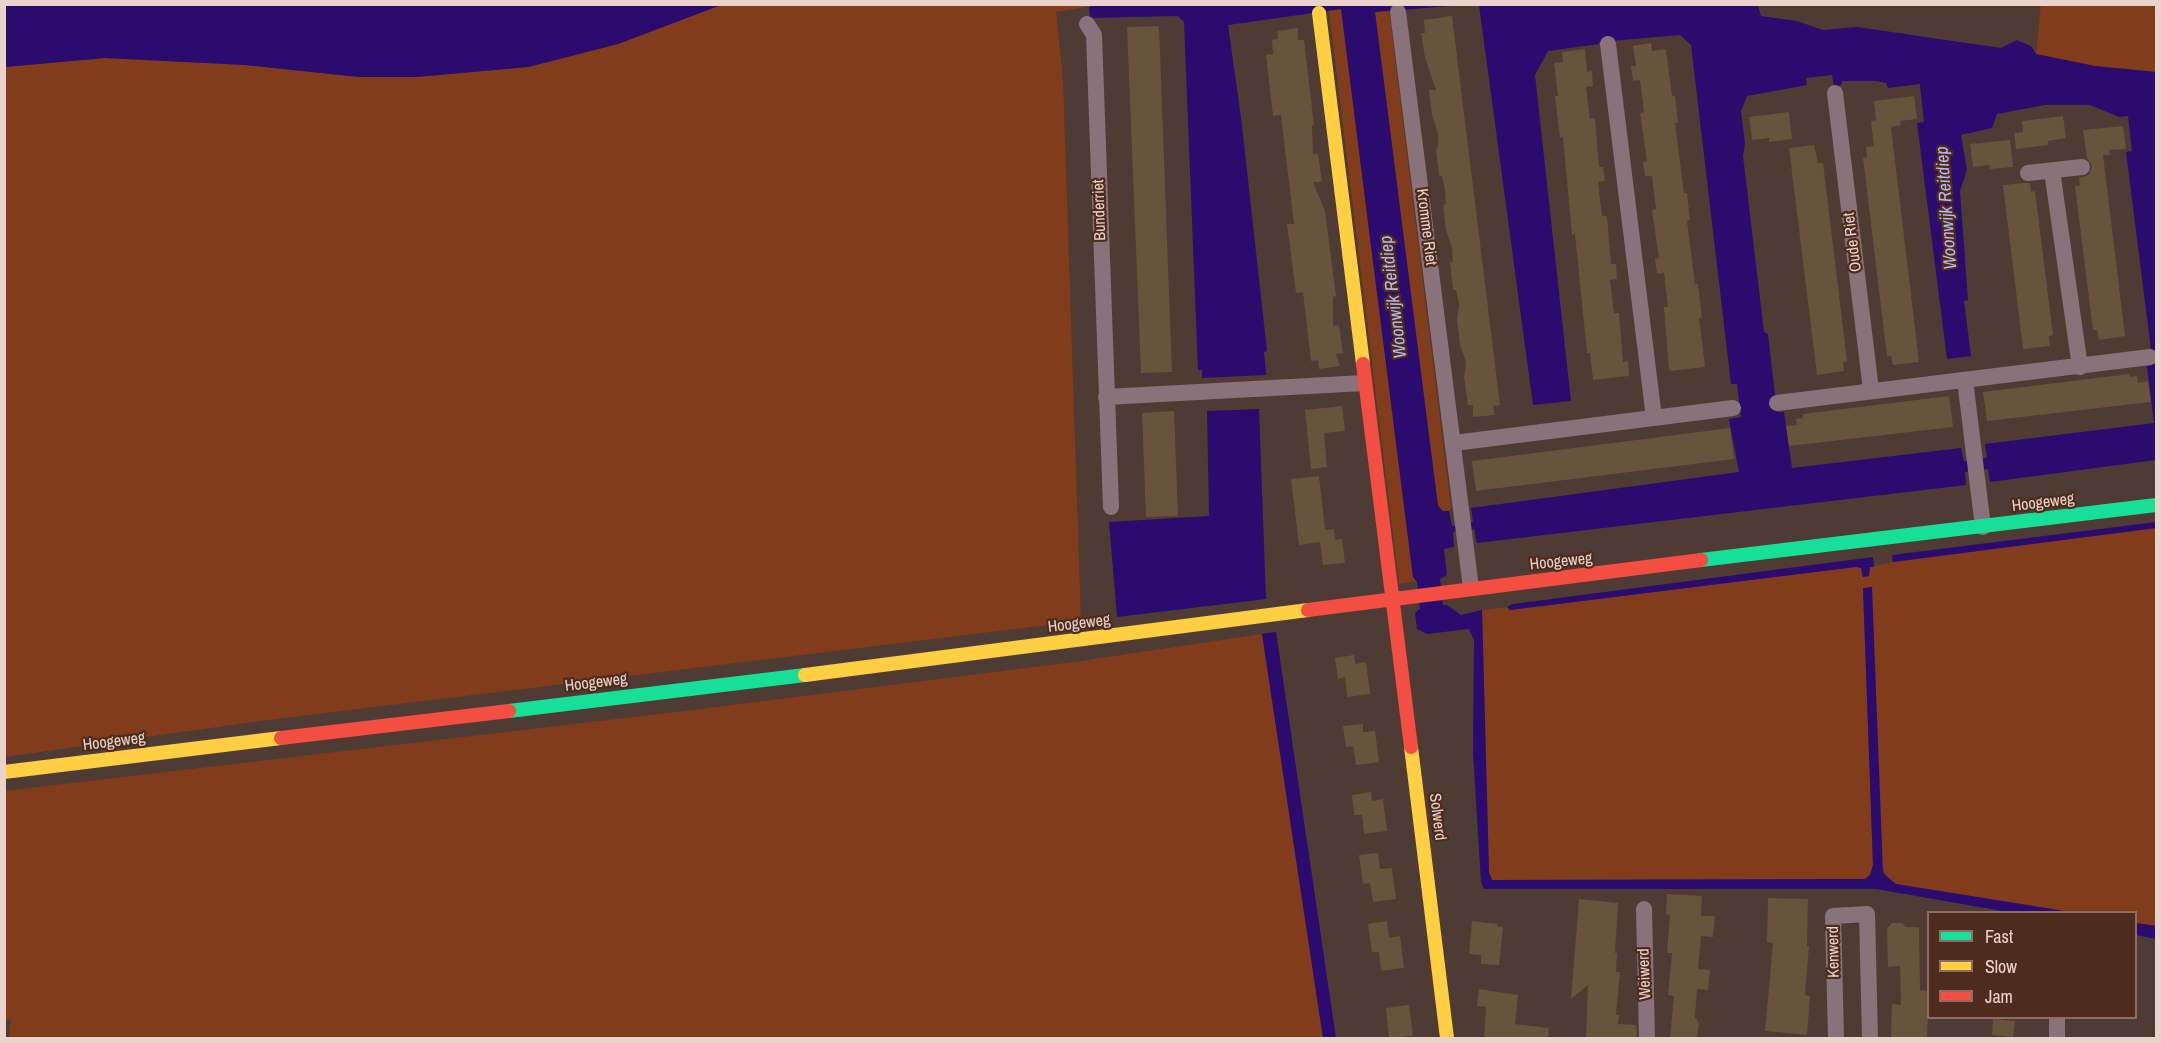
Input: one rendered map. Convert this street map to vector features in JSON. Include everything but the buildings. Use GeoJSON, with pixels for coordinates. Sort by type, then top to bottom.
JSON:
{"type":"FeatureCollection","features":[{"type":"Feature","properties":{"kind":"street","name":"Kromme Riet"},"geometry":{"type":"LineString","coordinates":[[1398,12],[1467,556],[1463,589]]}},
{"type":"Feature","properties":{"kind":"street"},"geometry":{"type":"LineString","coordinates":[[1319,13],[1391,600]]}},
{"type":"Feature","properties":{"kind":"street","name":"Bunderriet"},"geometry":{"type":"LineString","coordinates":[[1088,24],[1094,34],[1111,507]]}},
{"type":"Feature","properties":{"kind":"street"},"geometry":{"type":"LineString","coordinates":[[1608,44],[1654,418]]}},
{"type":"Feature","properties":{"kind":"street","name":"Oude Riet"},"geometry":{"type":"LineString","coordinates":[[1835,93],[1871,390]]}},
{"type":"Feature","properties":{"kind":"street"},"geometry":{"type":"LineString","coordinates":[[2028,173],[2082,168]]}},
{"type":"Feature","properties":{"kind":"street"},"geometry":{"type":"LineString","coordinates":[[2052,171],[2080,367]]}},
{"type":"Feature","properties":{"kind":"street"},"geometry":{"type":"LineString","coordinates":[[1777,403],[2150,357]]}},
{"type":"Feature","properties":{"kind":"street"},"geometry":{"type":"LineString","coordinates":[[1965,380],[1983,527]]}},
{"type":"Feature","properties":{"kind":"street"},"geometry":{"type":"LineString","coordinates":[[1106,397],[1364,383]]}},
{"type":"Feature","properties":{"kind":"street"},"geometry":{"type":"LineString","coordinates":[[1454,442],[1733,408]]}},
{"type":"Feature","properties":{"kind":"street","name":"Hoogeweg"},"geometry":{"type":"LineString","coordinates":[[4,772],[990,652],[1463,589],[2157,505]]}},
{"type":"Feature","properties":{"kind":"street","name":"Solwerd"},"geometry":{"type":"LineString","coordinates":[[1391,600],[1423,834],[1447,1038]]}},
{"type":"Feature","properties":{"kind":"street","name":"Weiwerd"},"geometry":{"type":"LineString","coordinates":[[1644,909],[1647,1038]]}},
{"type":"Feature","properties":{"kind":"street","name":"Kenwerd"},"geometry":{"type":"LineString","coordinates":[[1836,1038],[1833,916],[1867,914],[1870,1038]]}},
{"type":"Feature","properties":{"kind":"street"},"geometry":{"type":"LineString","coordinates":[[2056,1019],[2057,1038]]}},
{"type":"Feature","properties":{"kind":"shaded area"},"geometry":{"type":"Polygon","coordinates":[[[721,5],[1098,5],[1056,12],[1063,80],[1081,621],[260,721],[5,757],[5,67],[105,58],[245,65],[359,77],[417,77],[528,67],[618,44],[721,5]]]}},
{"type":"Feature","properties":{"kind":"shaded area"},"geometry":{"type":"Polygon","coordinates":[[[2041,5],[2156,5],[2156,72],[2095,66],[2036,54],[2041,5]]]}},
{"type":"Feature","properties":{"kind":"shaded area"},"geometry":{"type":"Polygon","coordinates":[[[1341,9],[1413,577],[1417,581],[1399,584],[1329,10],[1341,9]]]}},
{"type":"Feature","properties":{"kind":"shaded area"},"geometry":{"type":"Polygon","coordinates":[[[1389,10],[1451,508],[1449,511],[1443,511],[1438,506],[1375,12],[1389,10]]]}},
{"type":"Feature","properties":{"kind":"shaded area"},"geometry":{"type":"Polygon","coordinates":[[[2156,528],[2156,926],[2137,923],[2137,911],[2065,911],[1896,884],[1888,880],[1882,865],[1871,587],[1863,589],[1873,865],[1870,875],[1865,879],[1492,880],[1489,872],[1482,610],[1507,607],[1510,610],[1856,566],[1861,568],[1863,577],[1870,567],[1893,562],[2156,528]]]}},
{"type":"Feature","properties":{"kind":"shaded area"},"geometry":{"type":"Polygon","coordinates":[[[1262,634],[1323,1038],[9,1038],[11,1020],[4,1019],[4,791],[693,710],[1081,661],[1262,634]]]}},
{"type":"Feature","properties":{"kind":"water"},"geometry":{"type":"Polygon","coordinates":[[[5,4],[721,5],[618,44],[528,67],[417,77],[359,77],[245,65],[105,58],[5,67],[5,4]]]}},
{"type":"Feature","properties":{"kind":"water","name":"Woonwijk Reitdiep"},"geometry":{"type":"Polygon","coordinates":[[[1098,4],[1463,5],[1375,12],[1438,506],[1443,511],[1449,511],[1452,526],[1473,522],[1471,508],[1739,472],[1729,419],[1741,417],[1737,384],[1731,384],[1691,45],[1680,35],[1599,42],[1599,44],[1548,51],[1535,75],[1571,401],[1533,405],[1479,5],[1758,5],[1761,16],[1797,21],[1823,30],[1857,27],[2001,48],[2017,40],[2031,46],[2036,54],[2095,66],[2156,72],[2156,460],[1990,482],[1988,469],[1965,472],[1966,485],[1477,543],[1474,529],[1453,532],[1454,547],[1444,549],[1447,575],[1440,579],[1443,605],[1447,605],[1461,615],[1482,610],[1489,872],[1492,880],[1865,879],[1870,875],[1873,865],[1863,588],[1872,587],[1883,873],[1896,884],[2065,911],[2002,911],[1876,889],[1484,889],[1481,882],[1473,752],[1474,640],[1469,629],[1427,634],[1417,629],[1415,613],[1420,609],[1417,582],[1413,577],[1341,9],[1228,25],[1241,117],[1267,351],[1264,352],[1266,375],[1202,378],[1202,370],[1198,370],[1184,22],[1178,16],[1090,18],[1089,7],[1098,4]],[[1832,75],[1806,78],[1807,85],[1747,96],[1741,111],[1745,143],[1743,156],[1764,332],[1768,334],[1777,412],[1784,412],[1792,468],[1961,448],[1964,461],[1987,458],[1985,444],[2154,423],[2147,366],[2153,365],[2126,152],[2132,151],[2128,116],[2119,117],[2090,105],[2045,105],[1997,114],[1992,128],[1961,135],[1967,170],[1960,191],[1968,300],[1964,301],[1971,356],[1947,359],[1917,123],[1924,122],[1920,84],[1888,88],[1886,83],[1875,81],[1842,81],[1841,85],[1834,87],[1832,75]]]}},
{"type":"Feature","properties":{"kind":"water"},"geometry":{"type":"Polygon","coordinates":[[[1259,409],[1266,599],[1117,617],[1109,522],[1209,516],[1207,411],[1259,409]]]}},
{"type":"Feature","properties":{"kind":"water"},"geometry":{"type":"Polygon","coordinates":[[[2156,522],[2156,528],[1893,562],[1892,555],[2156,522]]]}},
{"type":"Feature","properties":{"kind":"water"},"geometry":{"type":"Polygon","coordinates":[[[1873,557],[1874,567],[1870,567],[1869,576],[1863,577],[1861,568],[1856,567],[1510,610],[1507,607],[1513,604],[1873,557]]]}},
{"type":"Feature","properties":{"kind":"water"},"geometry":{"type":"Polygon","coordinates":[[[1276,632],[1336,1038],[1323,1038],[1262,634],[1276,632]]]}},
{"type":"Feature","properties":{"kind":"water"},"geometry":{"type":"Polygon","coordinates":[[[2137,923],[2156,926],[2156,939],[2137,935],[2137,923]]]}},
{"type":"Feature","properties":{"kind":"traffic: fast"},"geometry":{"type":"LineString","coordinates":[[1701,560],[2156,505]]}},
{"type":"Feature","properties":{"kind":"traffic: fast"},"geometry":{"type":"LineString","coordinates":[[509,711],[805,675]]}},
{"type":"Feature","properties":{"kind":"traffic: slow"},"geometry":{"type":"LineString","coordinates":[[1319,13],[1363,364]]}},
{"type":"Feature","properties":{"kind":"traffic: slow"},"geometry":{"type":"LineString","coordinates":[[805,675],[1308,610]]}},
{"type":"Feature","properties":{"kind":"traffic: slow"},"geometry":{"type":"LineString","coordinates":[[4,772],[281,738]]}},
{"type":"Feature","properties":{"kind":"traffic: slow"},"geometry":{"type":"LineString","coordinates":[[1411,747],[1447,1038]]}},
{"type":"Feature","properties":{"kind":"traffic: jam"},"geometry":{"type":"LineString","coordinates":[[1363,364],[1411,747]]}},
{"type":"Feature","properties":{"kind":"traffic: jam"},"geometry":{"type":"LineString","coordinates":[[1308,610],[1701,560]]}},
{"type":"Feature","properties":{"kind":"traffic: jam"},"geometry":{"type":"LineString","coordinates":[[281,738],[509,711]]}}]}
